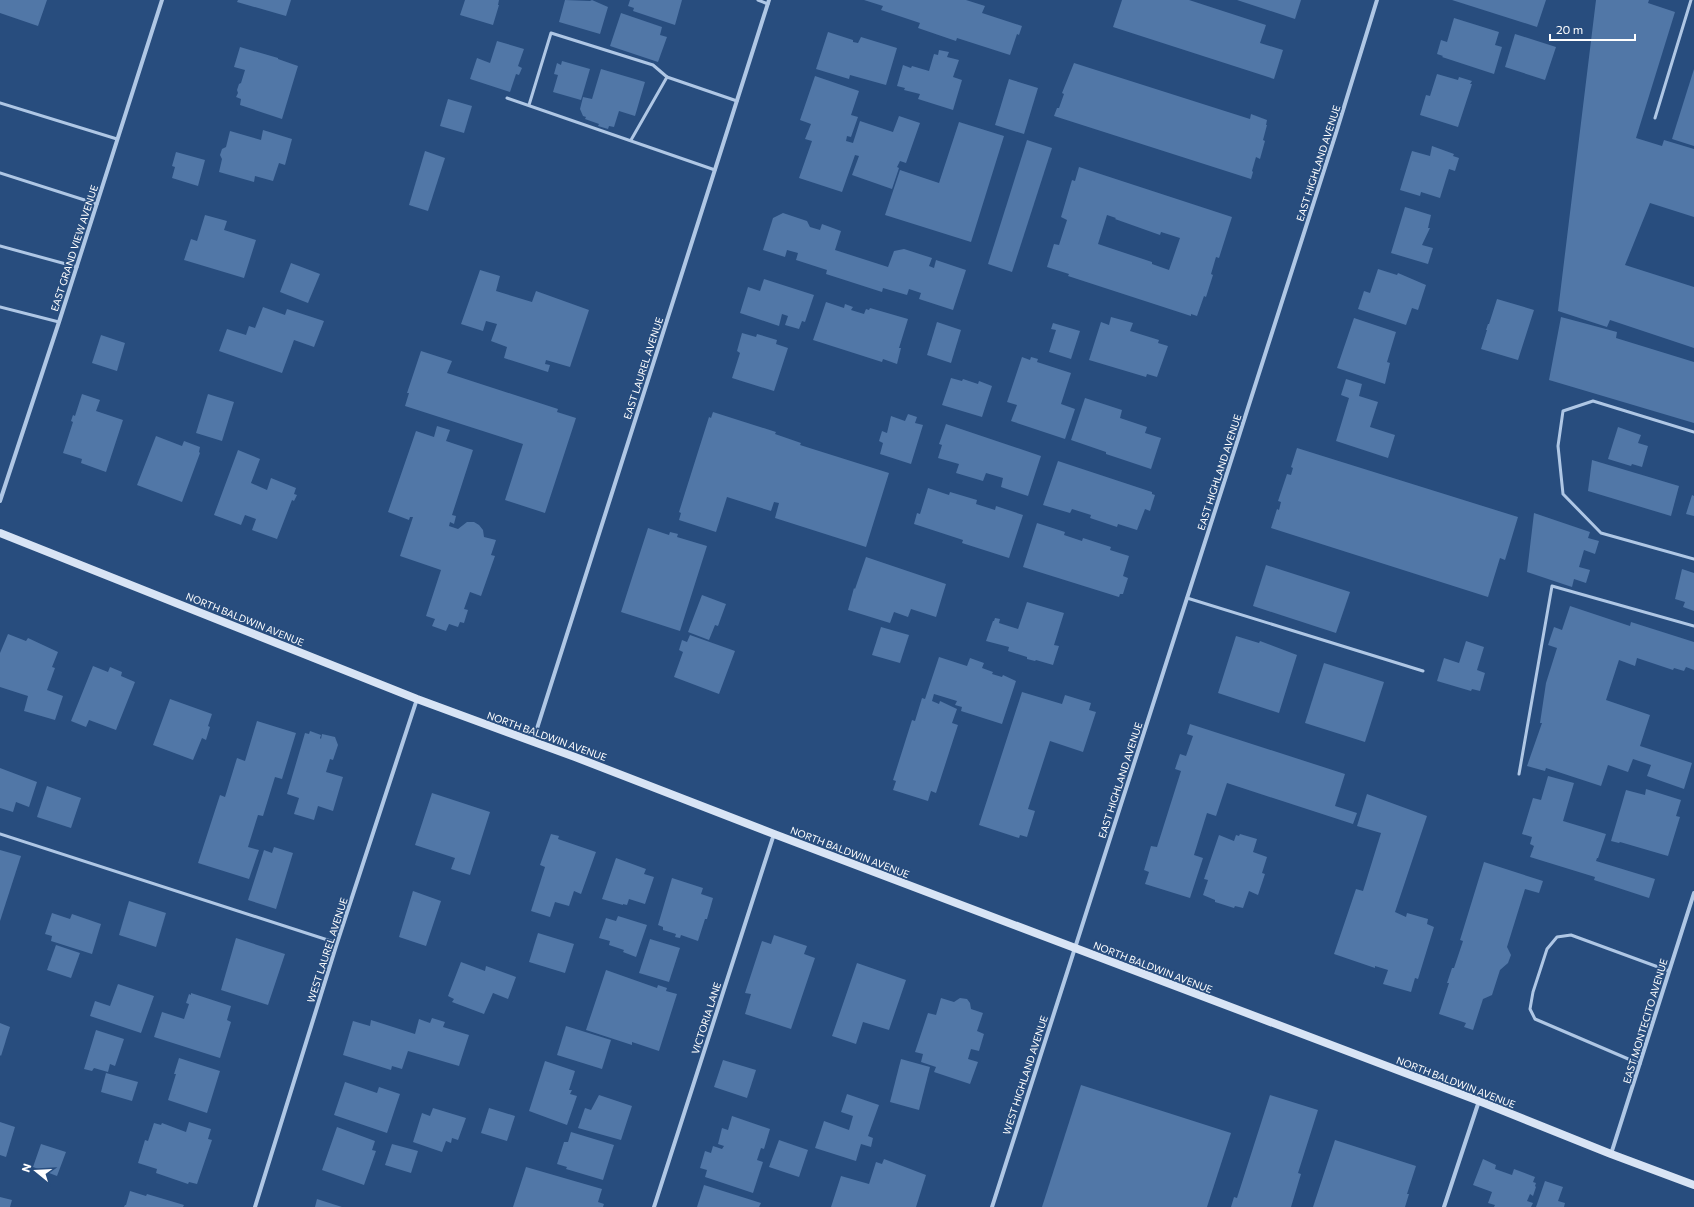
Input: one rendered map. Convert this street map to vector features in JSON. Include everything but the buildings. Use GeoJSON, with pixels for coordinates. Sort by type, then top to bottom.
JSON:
{"type":"FeatureCollection","features":[{"type":"Feature","properties":{"kind":"street","name":"EAST GRAND VIEW AVENUE"},"geometry":{"type":"LineString","coordinates":[[0,501],[77,267],[162,0]]}},
{"type":"Feature","properties":{"kind":"street","name":"EAST HIGHLAND AVENUE"},"geometry":{"type":"LineString","coordinates":[[1074,948],[1334,140],[1377,0]]}},
{"type":"Feature","properties":{"kind":"street","name":"EAST LAUREL AVENUE"},"geometry":{"type":"LineString","coordinates":[[533,742],[769,2]]}},
{"type":"Feature","properties":{"kind":"street","name":"NORTH BALDWIN AVENUE"},"geometry":{"type":"LineString","coordinates":[[0,533],[417,699],[1479,1101],[1611,1154],[1694,1185]]}},
{"type":"Feature","properties":{"kind":"street","name":"WEST LAUREL AVENUE"},"geometry":{"type":"LineString","coordinates":[[255,1207],[417,699]]}},
{"type":"Feature","properties":{"kind":"street","name":"VICTORIA LANE"},"geometry":{"type":"LineString","coordinates":[[654,1207],[774,834]]}},
{"type":"Feature","properties":{"kind":"street","name":"EAST MONTECITO AVENUE"},"geometry":{"type":"LineString","coordinates":[[1611,1154],[1694,893]]}},
{"type":"Feature","properties":{"kind":"street","name":"WEST HIGHLAND AVENUE"},"geometry":{"type":"LineString","coordinates":[[992,1207],[1074,948]]}},
{"type":"Feature","properties":{"kind":"street"},"geometry":{"type":"LineString","coordinates":[[1444,1207],[1479,1101]]}},
{"type":"Feature","properties":{"kind":"lane"},"geometry":{"type":"LineString","coordinates":[[758,0],[769,2]]}},
{"type":"Feature","properties":{"kind":"lane"},"geometry":{"type":"LineString","coordinates":[[1655,118],[1691,0]]}},
{"type":"Feature","properties":{"kind":"lane"},"geometry":{"type":"LineString","coordinates":[[529,105],[551,33],[653,65],[667,77],[737,101]]}},
{"type":"Feature","properties":{"kind":"lane"},"geometry":{"type":"LineString","coordinates":[[631,140],[667,77]]}},
{"type":"Feature","properties":{"kind":"lane"},"geometry":{"type":"LineString","coordinates":[[507,98],[715,170]]}},
{"type":"Feature","properties":{"kind":"lane"},"geometry":{"type":"LineString","coordinates":[[0,103],[117,139]]}},
{"type":"Feature","properties":{"kind":"lane"},"geometry":{"type":"LineString","coordinates":[[0,172],[97,204]]}},
{"type":"Feature","properties":{"kind":"lane"},"geometry":{"type":"LineString","coordinates":[[0,246],[77,267]]}},
{"type":"Feature","properties":{"kind":"lane"},"geometry":{"type":"LineString","coordinates":[[0,307],[59,322]]}},
{"type":"Feature","properties":{"kind":"lane"},"geometry":{"type":"LineString","coordinates":[[1694,432],[1593,401],[1563,411],[1558,446],[1563,494],[1601,533],[1694,559]]}},
{"type":"Feature","properties":{"kind":"lane"},"geometry":{"type":"LineString","coordinates":[[1519,774],[1552,586],[1694,626]]}},
{"type":"Feature","properties":{"kind":"lane"},"geometry":{"type":"LineString","coordinates":[[1187,598],[1423,671]]}},
{"type":"Feature","properties":{"kind":"lane"},"geometry":{"type":"LineString","coordinates":[[0,834],[338,943]]}},
{"type":"Feature","properties":{"kind":"lane"},"geometry":{"type":"LineString","coordinates":[[1640,1064],[1535,1019],[1530,1009],[1533,992],[1547,949],[1557,937],[1571,935],[1669,971]]}}]}
